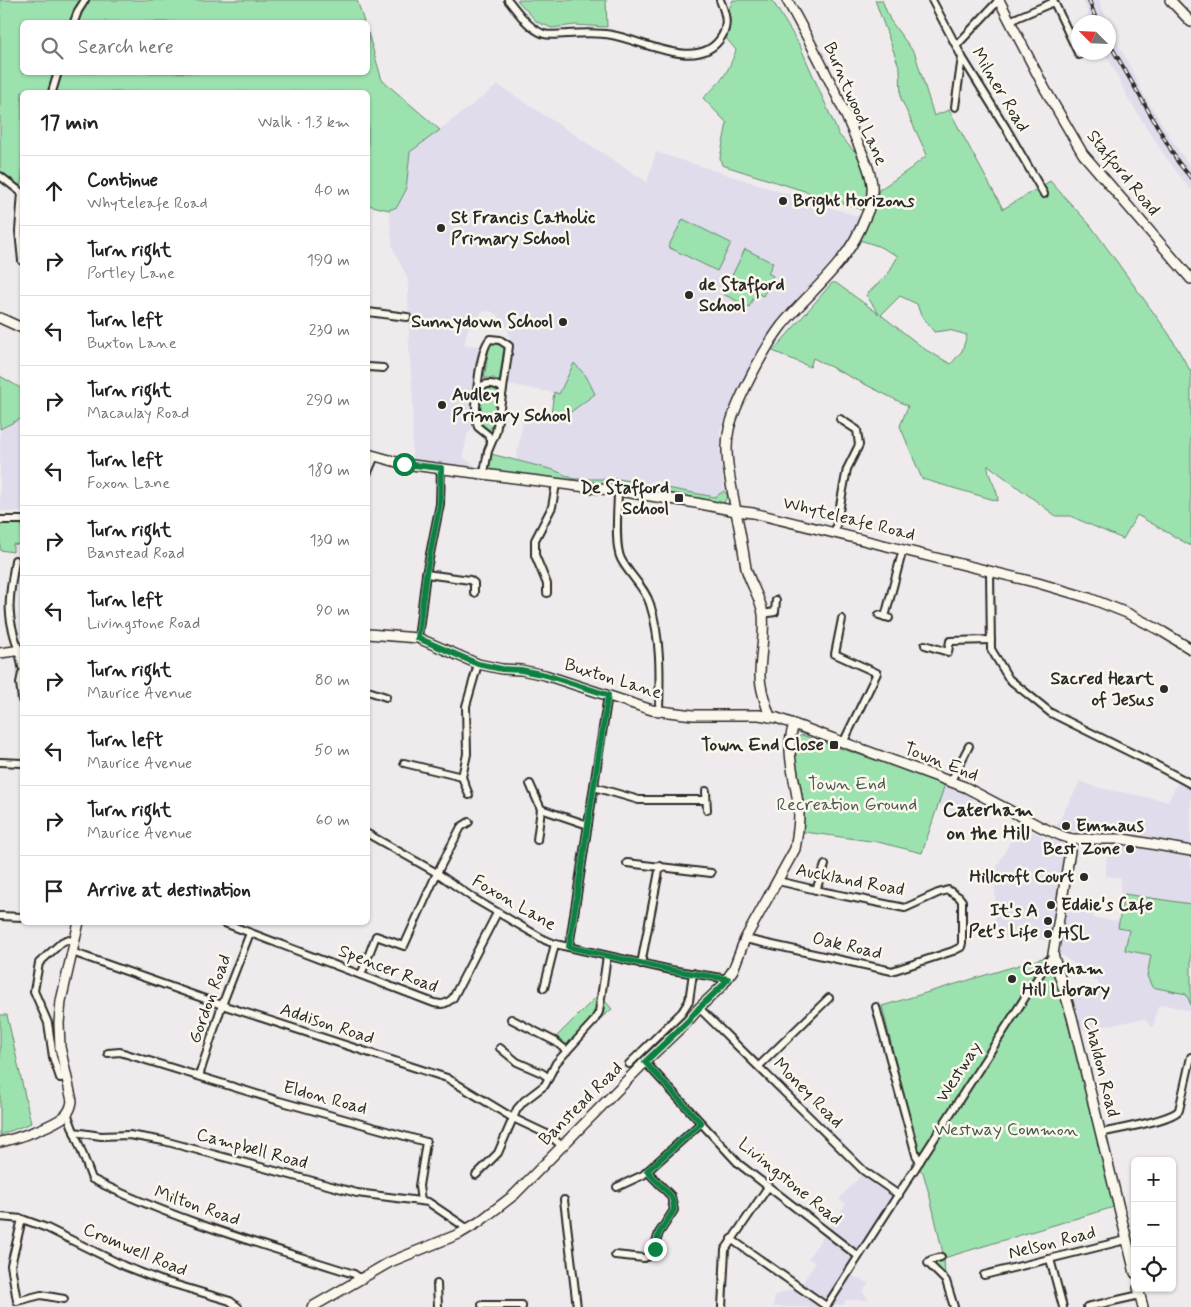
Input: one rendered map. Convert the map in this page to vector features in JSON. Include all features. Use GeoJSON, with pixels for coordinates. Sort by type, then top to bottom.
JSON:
{"type":"FeatureCollection","features":[{"type":"Feature","properties":{"kind":"street"},"geometry":{"type":"LineString","coordinates":[[75,20],[85,0]]}},
{"type":"Feature","properties":{"kind":"street"},"geometry":{"type":"LineString","coordinates":[[508,0],[536,31],[546,35],[590,32],[612,35],[674,54],[687,54],[704,51],[719,41],[724,34],[725,12],[720,0]]}},
{"type":"Feature","properties":{"kind":"street","name":"Burntwood Lane"},"geometry":{"type":"LineString","coordinates":[[770,717],[760,677],[764,629],[763,614],[761,603],[748,574],[736,512],[730,475],[729,428],[741,399],[772,339],[843,260],[853,245],[872,201],[872,186],[868,167],[822,63],[787,0]]}},
{"type":"Feature","properties":{"kind":"street","name":"Milner Road"},"geometry":{"type":"LineString","coordinates":[[932,0],[962,56],[1044,194]]}},
{"type":"Feature","properties":{"kind":"street"},"geometry":{"type":"LineString","coordinates":[[957,45],[999,0]]}},
{"type":"Feature","properties":{"kind":"street","name":"Stafford Road"},"geometry":{"type":"LineString","coordinates":[[999,0],[1083,154],[1191,279]]}},
{"type":"Feature","properties":{"kind":"street"},"geometry":{"type":"LineString","coordinates":[[1170,0],[1191,22]]}},
{"type":"Feature","properties":{"kind":"street"},"geometry":{"type":"LineString","coordinates":[[1009,21],[1054,1],[1071,38]]}},
{"type":"Feature","properties":{"kind":"street"},"geometry":{"type":"LineString","coordinates":[[955,107],[962,56]]}},
{"type":"Feature","properties":{"kind":"street"},"geometry":{"type":"LineString","coordinates":[[53,90],[57,75]]}},
{"type":"Feature","properties":{"kind":"street"},"geometry":{"type":"LineString","coordinates":[[0,176],[20,191]]}},
{"type":"Feature","properties":{"kind":"street"},"geometry":{"type":"LineString","coordinates":[[20,224],[20,241]]}},
{"type":"Feature","properties":{"kind":"street"},"geometry":{"type":"LineString","coordinates":[[370,312],[407,317]]}},
{"type":"Feature","properties":{"kind":"street"},"geometry":{"type":"LineString","coordinates":[[0,318],[20,327]]}},
{"type":"Feature","properties":{"kind":"street"},"geometry":{"type":"LineString","coordinates":[[484,473],[491,442],[496,432],[509,346],[495,338],[490,339],[486,344],[475,408],[478,427],[488,435],[491,442]]}},
{"type":"Feature","properties":{"kind":"street"},"geometry":{"type":"LineString","coordinates":[[370,367],[383,368]]}},
{"type":"Feature","properties":{"kind":"street"},"geometry":{"type":"LineString","coordinates":[[478,388],[483,384],[489,384],[503,389]]}},
{"type":"Feature","properties":{"kind":"street"},"geometry":{"type":"LineString","coordinates":[[835,532],[847,470],[859,445],[857,430],[840,419]]}},
{"type":"Feature","properties":{"kind":"street","name":"Whyteleafe Road"},"geometry":{"type":"LineString","coordinates":[[371,455],[404,464],[618,491],[736,512],[753,513],[835,532],[1038,583],[1089,598],[1127,613],[1191,649]]}},
{"type":"Feature","properties":{"kind":"street"},"geometry":{"type":"LineString","coordinates":[[418,638],[426,574],[440,504],[441,468]]}},
{"type":"Feature","properties":{"kind":"street"},"geometry":{"type":"LineString","coordinates":[[547,593],[547,584],[535,555],[535,540],[552,507],[556,484]]}},
{"type":"Feature","properties":{"kind":"street"},"geometry":{"type":"LineString","coordinates":[[618,491],[618,552],[627,569],[645,593],[654,619],[660,675],[659,711]]}},
{"type":"Feature","properties":{"kind":"street"},"geometry":{"type":"LineString","coordinates":[[0,520],[20,520]]}},
{"type":"Feature","properties":{"kind":"street"},"geometry":{"type":"LineString","coordinates":[[884,617],[903,549]]}},
{"type":"Feature","properties":{"kind":"street"},"geometry":{"type":"LineString","coordinates":[[14,560],[10,614],[13,632],[20,648]]}},
{"type":"Feature","properties":{"kind":"street"},"geometry":{"type":"LineString","coordinates":[[990,571],[991,649],[1010,680],[1050,713],[1152,762],[1191,784]]}},
{"type":"Feature","properties":{"kind":"street"},"geometry":{"type":"LineString","coordinates":[[426,574],[470,580],[474,583],[474,593]]}},
{"type":"Feature","properties":{"kind":"street"},"geometry":{"type":"LineString","coordinates":[[763,614],[775,612],[776,600]]}},
{"type":"Feature","properties":{"kind":"street"},"geometry":{"type":"LineString","coordinates":[[842,620],[835,654],[877,673],[844,743]]}},
{"type":"Feature","properties":{"kind":"street","name":"Buxton Lane"},"geometry":{"type":"LineString","coordinates":[[370,634],[418,638],[478,664],[546,675],[641,707],[659,711],[692,715],[770,717],[794,725]]}},
{"type":"Feature","properties":{"kind":"street"},"geometry":{"type":"LineString","coordinates":[[925,645],[948,652],[950,641],[991,640]]}},
{"type":"Feature","properties":{"kind":"street"},"geometry":{"type":"LineString","coordinates":[[0,653],[20,650]]}},
{"type":"Feature","properties":{"kind":"street"},"geometry":{"type":"LineString","coordinates":[[469,795],[462,777],[467,754],[466,706],[478,664]]}},
{"type":"Feature","properties":{"kind":"street"},"geometry":{"type":"LineString","coordinates":[[370,692],[386,697]]}},
{"type":"Feature","properties":{"kind":"street"},"geometry":{"type":"LineString","coordinates":[[569,947],[608,695]]}},
{"type":"Feature","properties":{"kind":"street","name":"Town End"},"geometry":{"type":"LineString","coordinates":[[794,725],[965,786],[1041,827],[1072,839]]}},
{"type":"Feature","properties":{"kind":"street","name":"Banstead Road"},"geometry":{"type":"LineString","coordinates":[[312,1307],[390,1262],[459,1234],[514,1195],[728,979],[734,970],[745,939],[795,849],[798,834],[798,807],[790,747],[794,725]]}},
{"type":"Feature","properties":{"kind":"street"},"geometry":{"type":"LineString","coordinates":[[951,781],[969,746]]}},
{"type":"Feature","properties":{"kind":"street"},"geometry":{"type":"LineString","coordinates":[[0,762],[20,763]]}},
{"type":"Feature","properties":{"kind":"street"},"geometry":{"type":"LineString","coordinates":[[404,763],[462,777]]}},
{"type":"Feature","properties":{"kind":"street"},"geometry":{"type":"LineString","coordinates":[[530,784],[541,809],[537,840]]}},
{"type":"Feature","properties":{"kind":"street"},"geometry":{"type":"LineString","coordinates":[[594,788],[639,800],[706,800]]}},
{"type":"Feature","properties":{"kind":"street"},"geometry":{"type":"LineString","coordinates":[[706,790],[707,810]]}},
{"type":"Feature","properties":{"kind":"street"},"geometry":{"type":"LineString","coordinates":[[541,809],[588,825]]}},
{"type":"Feature","properties":{"kind":"street"},"geometry":{"type":"LineString","coordinates":[[361,975],[376,936],[404,946],[437,873],[461,827],[469,822]]}},
{"type":"Feature","properties":{"kind":"street","name":"Foxon Lane"},"geometry":{"type":"LineString","coordinates":[[370,835],[437,873],[497,913],[536,936],[555,944],[641,964],[728,979]]}},
{"type":"Feature","properties":{"kind":"street"},"geometry":{"type":"LineString","coordinates":[[1072,839],[1123,839],[1191,851]]}},
{"type":"Feature","properties":{"kind":"street","name":"Chaldon Road"},"geometry":{"type":"LineString","coordinates":[[1072,839],[1053,954],[1072,1018],[1131,1258]]}},
{"type":"Feature","properties":{"kind":"street"},"geometry":{"type":"LineString","coordinates":[[627,863],[712,873]]}},
{"type":"Feature","properties":{"kind":"street"},"geometry":{"type":"LineString","coordinates":[[816,890],[825,865]]}},
{"type":"Feature","properties":{"kind":"street"},"geometry":{"type":"LineString","coordinates":[[641,964],[660,866]]}},
{"type":"Feature","properties":{"kind":"street","name":"Auckland Road"},"geometry":{"type":"LineString","coordinates":[[778,880],[816,890],[905,908],[948,890],[962,901],[962,938]]}},
{"type":"Feature","properties":{"kind":"street","name":"Spencer Road"},"geometry":{"type":"LineString","coordinates":[[230,925],[441,1005],[453,998],[497,913]]}},
{"type":"Feature","properties":{"kind":"street"},"geometry":{"type":"LineString","coordinates":[[0,916],[20,917]]}},
{"type":"Feature","properties":{"kind":"street"},"geometry":{"type":"LineString","coordinates":[[0,1142],[11,1140],[60,1120],[68,1114],[71,1108],[72,1101],[60,1047],[59,1023],[61,1001],[77,925]]}},
{"type":"Feature","properties":{"kind":"street","name":"Gordon Road"},"geometry":{"type":"LineString","coordinates":[[199,1076],[222,1006],[250,933]]}},
{"type":"Feature","properties":{"kind":"street","name":"Oak Road"},"geometry":{"type":"LineString","coordinates":[[745,939],[892,971],[958,949],[962,943],[962,938]]}},
{"type":"Feature","properties":{"kind":"street"},"geometry":{"type":"LineString","coordinates":[[66,1078],[60,1078],[53,1057],[48,1023],[34,991],[39,963],[62,942],[66,940],[74,941]]}},
{"type":"Feature","properties":{"kind":"street"},"geometry":{"type":"LineString","coordinates":[[544,988],[555,944]]}},
{"type":"Feature","properties":{"kind":"street","name":"Addison Road"},"geometry":{"type":"LineString","coordinates":[[72,952],[222,1006],[447,1078],[512,1118],[549,1135],[562,1146]]}},
{"type":"Feature","properties":{"kind":"street","name":"Westway"},"geometry":{"type":"LineString","coordinates":[[826,1307],[1053,954]]}},
{"type":"Feature","properties":{"kind":"street"},"geometry":{"type":"LineString","coordinates":[[476,1175],[498,1153],[517,1109],[539,1090],[549,1078],[556,1062],[590,1027],[598,1012],[607,956]]}},
{"type":"Feature","properties":{"kind":"street"},"geometry":{"type":"LineString","coordinates":[[630,1064],[682,1012],[689,1001],[693,974]]}},
{"type":"Feature","properties":{"kind":"street"},"geometry":{"type":"LineString","coordinates":[[759,1066],[829,998]]}},
{"type":"Feature","properties":{"kind":"street"},"geometry":{"type":"LineString","coordinates":[[876,1007],[916,1155],[920,1161]]}},
{"type":"Feature","properties":{"kind":"street","name":"Money Road"},"geometry":{"type":"LineString","coordinates":[[699,1008],[864,1170],[899,1195]]}},
{"type":"Feature","properties":{"kind":"street"},"geometry":{"type":"LineString","coordinates":[[512,1019],[556,1042],[567,1051]]}},
{"type":"Feature","properties":{"kind":"street"},"geometry":{"type":"LineString","coordinates":[[500,1048],[517,1062],[549,1078]]}},
{"type":"Feature","properties":{"kind":"street","name":"Eldon Road"},"geometry":{"type":"LineString","coordinates":[[108,1053],[120,1052],[279,1101],[426,1142],[420,1186],[421,1200]]}},
{"type":"Feature","properties":{"kind":"street"},"geometry":{"type":"LineString","coordinates":[[1101,1132],[1165,1118],[1176,1113],[1191,1057]]}},
{"type":"Feature","properties":{"kind":"street","name":"Livingstone Road"},"geometry":{"type":"LineString","coordinates":[[645,1062],[739,1164],[858,1256]]}},
{"type":"Feature","properties":{"kind":"street","name":"Milton Road"},"geometry":{"type":"LineString","coordinates":[[68,1114],[92,1179],[124,1195],[179,1216],[354,1274],[361,1279]]}},
{"type":"Feature","properties":{"kind":"street"},"geometry":{"type":"LineString","coordinates":[[617,1187],[647,1171],[701,1123]]}},
{"type":"Feature","properties":{"kind":"street","name":"Campbell Road"},"geometry":{"type":"LineString","coordinates":[[74,1132],[164,1141],[357,1193],[421,1200]]}},
{"type":"Feature","properties":{"kind":"street"},"geometry":{"type":"LineString","coordinates":[[615,1254],[644,1258],[652,1255],[659,1233],[674,1210],[671,1196],[647,1171]]}},
{"type":"Feature","properties":{"kind":"street"},"geometry":{"type":"LineString","coordinates":[[722,1307],[724,1250],[768,1187]]}},
{"type":"Feature","properties":{"kind":"street"},"geometry":{"type":"LineString","coordinates":[[421,1200],[434,1205],[468,1229]]}},
{"type":"Feature","properties":{"kind":"street"},"geometry":{"type":"LineString","coordinates":[[564,1200],[577,1307]]}},
{"type":"Feature","properties":{"kind":"street","name":"Cromwell Road"},"geometry":{"type":"LineString","coordinates":[[0,1216],[22,1219],[48,1228],[124,1266],[160,1280],[230,1301],[238,1307]]}},
{"type":"Feature","properties":{"kind":"street"},"geometry":{"type":"LineString","coordinates":[[22,1219],[11,1265],[17,1301],[41,1294],[64,1298]]}},
{"type":"Feature","properties":{"kind":"street"},"geometry":{"type":"LineString","coordinates":[[731,1239],[826,1307]]}},
{"type":"Feature","properties":{"kind":"street","name":"Nelson Road"},"geometry":{"type":"LineString","coordinates":[[984,1275],[1126,1240]]}},
{"type":"Feature","properties":{"kind":"street"},"geometry":{"type":"LineString","coordinates":[[941,1257],[926,1262],[946,1281],[954,1307]]}},
{"type":"Feature","properties":{"kind":"street"},"geometry":{"type":"LineString","coordinates":[[1050,1259],[1063,1307]]}},
{"type":"Feature","properties":{"kind":"street"},"geometry":{"type":"LineString","coordinates":[[437,1284],[438,1307]]}},
{"type":"Feature","properties":{"kind":"street"},"geometry":{"type":"LineString","coordinates":[[1086,1307],[1139,1292],[1143,1307]]}},
{"type":"Feature","properties":{"kind":"street"},"geometry":{"type":"LineString","coordinates":[[482,1305],[522,1305],[522,1307]]}},
{"type":"Feature","properties":{"kind":"shaded area"},"geometry":{"type":"Polygon","coordinates":[[[1083,0],[1099,0],[1105,15],[1088,15],[1083,0]]]}},
{"type":"Feature","properties":{"kind":"shaded area"},"geometry":{"type":"Polygon","coordinates":[[[1116,39],[1144,95],[1191,167],[1191,191],[1167,159],[1129,100],[1109,60],[1116,60],[1116,39]]]}},
{"type":"Feature","properties":{"kind":"shaded area","name":"de Stafford School"},"geometry":{"type":"Polygon","coordinates":[[[498,85],[647,182],[656,152],[860,217],[845,251],[782,318],[760,346],[720,430],[724,491],[715,497],[619,479],[574,479],[554,470],[516,461],[525,409],[560,415],[568,414],[595,394],[574,363],[559,394],[507,384],[512,349],[508,330],[498,315],[490,311],[482,312],[479,316],[478,327],[468,328],[464,345],[482,346],[472,396],[471,430],[467,436],[463,457],[478,470],[412,461],[413,400],[409,349],[408,284],[407,277],[393,249],[389,210],[397,208],[406,190],[410,152],[498,85]]]}},
{"type":"Feature","properties":{"kind":"shaded area"},"geometry":{"type":"Polygon","coordinates":[[[0,407],[20,412],[20,512],[0,511],[0,407]]]}},
{"type":"Feature","properties":{"kind":"shaded area"},"geometry":{"type":"Polygon","coordinates":[[[1080,781],[1095,787],[1168,801],[1179,781],[1191,788],[1191,1011],[1165,1005],[1158,1006],[1153,1028],[1144,1019],[1081,1030],[1071,993],[1099,986],[1098,982],[1059,953],[1065,907],[1094,911],[1093,918],[1119,921],[1124,894],[1120,893],[1121,878],[1105,876],[1109,835],[1072,831],[1056,827],[1080,781]]]}},
{"type":"Feature","properties":{"kind":"shaded area"},"geometry":{"type":"Polygon","coordinates":[[[945,784],[973,796],[967,812],[960,814],[938,805],[945,784]]]}},
{"type":"Feature","properties":{"kind":"shaded area"},"geometry":{"type":"Polygon","coordinates":[[[1019,824],[1043,837],[1065,843],[1066,845],[1051,940],[995,937],[995,886],[990,880],[1019,824]]]}},
{"type":"Feature","properties":{"kind":"shaded area"},"geometry":{"type":"Polygon","coordinates":[[[862,1174],[866,1179],[892,1196],[844,1272],[869,1283],[863,1292],[869,1300],[845,1300],[844,1305],[831,1304],[828,1307],[774,1307],[774,1296],[801,1285],[815,1263],[808,1258],[846,1204],[839,1199],[862,1174]]]}},
{"type":"Feature","properties":{"kind":"green space"},"geometry":{"type":"Polygon","coordinates":[[[0,0],[80,0],[74,20],[20,20],[20,75],[55,75],[51,90],[20,90],[20,188],[0,172],[0,0]]]}},
{"type":"Feature","properties":{"kind":"green space"},"geometry":{"type":"Polygon","coordinates":[[[88,0],[357,0],[363,20],[79,20],[88,0]]]}},
{"type":"Feature","properties":{"kind":"green space"},"geometry":{"type":"Polygon","coordinates":[[[517,0],[606,0],[607,27],[575,25],[552,28],[537,22],[517,0]]]}},
{"type":"Feature","properties":{"kind":"green space"},"geometry":{"type":"Polygon","coordinates":[[[733,0],[772,0],[800,46],[839,135],[854,151],[856,149],[867,188],[864,212],[858,208],[722,165],[720,158],[727,123],[703,98],[723,77],[730,66],[736,50],[726,38],[730,21],[729,9],[733,0]]]}},
{"type":"Feature","properties":{"kind":"green space"},"geometry":{"type":"Polygon","coordinates":[[[875,0],[882,0],[890,20],[915,54],[934,116],[949,110],[1003,209],[1050,181],[1091,226],[1169,334],[1191,372],[1191,546],[1137,515],[1123,539],[1070,516],[1056,516],[988,465],[998,501],[922,479],[900,426],[908,406],[813,358],[810,367],[773,351],[832,283],[836,283],[879,314],[866,295],[888,274],[898,256],[860,240],[879,190],[927,155],[901,99],[900,69],[875,0]],[[900,296],[881,315],[926,350],[951,364],[962,351],[967,335],[949,330],[934,332],[920,313],[917,304],[900,296]]]}},
{"type":"Feature","properties":{"kind":"green space"},"geometry":{"type":"Polygon","coordinates":[[[370,40],[382,80],[440,130],[410,152],[406,190],[397,207],[389,210],[370,205],[370,90],[57,90],[61,75],[370,75],[370,40]]]}},
{"type":"Feature","properties":{"kind":"green space"},"geometry":{"type":"Polygon","coordinates":[[[683,219],[731,243],[717,271],[668,247],[683,219]]]}},
{"type":"Feature","properties":{"kind":"green space"},"geometry":{"type":"Polygon","coordinates":[[[745,249],[773,263],[768,273],[773,276],[763,296],[756,293],[749,307],[723,294],[745,249]]]}},
{"type":"Feature","properties":{"kind":"green space"},"geometry":{"type":"Polygon","coordinates":[[[492,343],[504,348],[499,382],[494,378],[484,378],[489,348],[492,343]]]}},
{"type":"Feature","properties":{"kind":"green space"},"geometry":{"type":"Polygon","coordinates":[[[574,363],[586,376],[595,394],[568,414],[551,414],[554,392],[559,394],[574,363]]]}},
{"type":"Feature","properties":{"kind":"green space"},"geometry":{"type":"Polygon","coordinates":[[[0,376],[20,388],[20,419],[0,429],[0,376]]]}},
{"type":"Feature","properties":{"kind":"green space"},"geometry":{"type":"Polygon","coordinates":[[[487,387],[497,388],[499,391],[493,426],[489,430],[484,428],[481,423],[479,409],[481,390],[487,387]]]}},
{"type":"Feature","properties":{"kind":"green space"},"geometry":{"type":"Polygon","coordinates":[[[491,454],[554,470],[574,479],[619,479],[715,497],[724,491],[728,496],[723,504],[491,472],[488,468],[491,454]]]}},
{"type":"Feature","properties":{"kind":"green space"},"geometry":{"type":"Polygon","coordinates":[[[0,523],[20,523],[20,545],[13,544],[13,552],[0,550],[0,523]]]}},
{"type":"Feature","properties":{"kind":"green space","name":"Town End Recreation Ground"},"geometry":{"type":"Polygon","coordinates":[[[802,735],[945,784],[922,853],[878,842],[804,832],[803,799],[793,745],[795,739],[802,735]]]}},
{"type":"Feature","properties":{"kind":"green space"},"geometry":{"type":"Polygon","coordinates":[[[1124,894],[1191,904],[1191,1005],[1186,994],[1152,987],[1147,976],[1151,955],[1125,950],[1129,930],[1118,928],[1124,894]]]}},
{"type":"Feature","properties":{"kind":"green space","name":"Westway Common"},"geometry":{"type":"Polygon","coordinates":[[[1046,957],[1052,961],[1114,1207],[944,1258],[923,1172],[919,1169],[924,1160],[918,1154],[882,1006],[1046,957]]]}},
{"type":"Feature","properties":{"kind":"green space"},"geometry":{"type":"Polygon","coordinates":[[[602,991],[605,1001],[612,1009],[590,1027],[567,1051],[553,1040],[602,991]]]}},
{"type":"Feature","properties":{"kind":"green space"},"geometry":{"type":"Polygon","coordinates":[[[0,1015],[7,1015],[31,1123],[0,1135],[0,1015]]]}},
{"type":"Feature","properties":{"kind":"green space"},"geometry":{"type":"Polygon","coordinates":[[[944,1258],[945,1277],[932,1264],[944,1258]]]}},
{"type":"Feature","properties":{"kind":"railway"},"geometry":{"type":"LineString","coordinates":[[1089,0],[1094,15]]}},
{"type":"Feature","properties":{"kind":"railway"},"geometry":{"type":"LineString","coordinates":[[1116,55],[1178,162],[1191,178]]}},
{"type":"Feature","properties":{"kind":"place","name":"Bright Horizons"},"geometry":{"type":"Point","coordinates":[783,201]}},
{"type":"Feature","properties":{"kind":"place","name":"St Francis Catholic Primary School"},"geometry":{"type":"Point","coordinates":[441,228]}},
{"type":"Feature","properties":{"kind":"place","name":"de Stafford School"},"geometry":{"type":"Point","coordinates":[689,295]}},
{"type":"Feature","properties":{"kind":"place","name":"Sunnydown School"},"geometry":{"type":"Point","coordinates":[563,322]}},
{"type":"Feature","properties":{"kind":"place","name":"Audley Primary School"},"geometry":{"type":"Point","coordinates":[442,405]}},
{"type":"Feature","properties":{"kind":"place","name":"De Stafford School"},"geometry":{"type":"Point","coordinates":[679,498]}},
{"type":"Feature","properties":{"kind":"place","name":"Sacred Heart of Jesus"},"geometry":{"type":"Point","coordinates":[1164,689]}},
{"type":"Feature","properties":{"kind":"place","name":"Town End Close"},"geometry":{"type":"Point","coordinates":[834,745]}},
{"type":"Feature","properties":{"kind":"place","name":"Emmaus"},"geometry":{"type":"Point","coordinates":[1066,826]}},
{"type":"Feature","properties":{"kind":"place","name":"Best Zone"},"geometry":{"type":"Point","coordinates":[1130,849]}},
{"type":"Feature","properties":{"kind":"place","name":"Hillcroft Court"},"geometry":{"type":"Point","coordinates":[1084,877]}},
{"type":"Feature","properties":{"kind":"place","name":"Eddie's Cafe"},"geometry":{"type":"Point","coordinates":[1051,905]}},
{"type":"Feature","properties":{"kind":"place","name":"It's A Pet's Life"},"geometry":{"type":"Point","coordinates":[1048,921]}},
{"type":"Feature","properties":{"kind":"place","name":"HSL"},"geometry":{"type":"Point","coordinates":[1048,934]}},
{"type":"Feature","properties":{"kind":"place","name":"Caterham Hill Library"},"geometry":{"type":"Point","coordinates":[1012,979]}},
{"type":"Feature","properties":{"kind":"district","name":"Caterham on the Hill"},"geometry":{"type":"Point","coordinates":[988,822]}},
{"type":"Feature","properties":{"kind":"route"},"geometry":{"type":"LineString","coordinates":[[404,464],[441,468],[440,504],[426,574],[418,638],[478,664],[546,675],[608,695],[569,947],[641,964],[728,979],[645,1062],[701,1123],[647,1171],[671,1196],[674,1210],[659,1233],[655,1249]]}}]}
